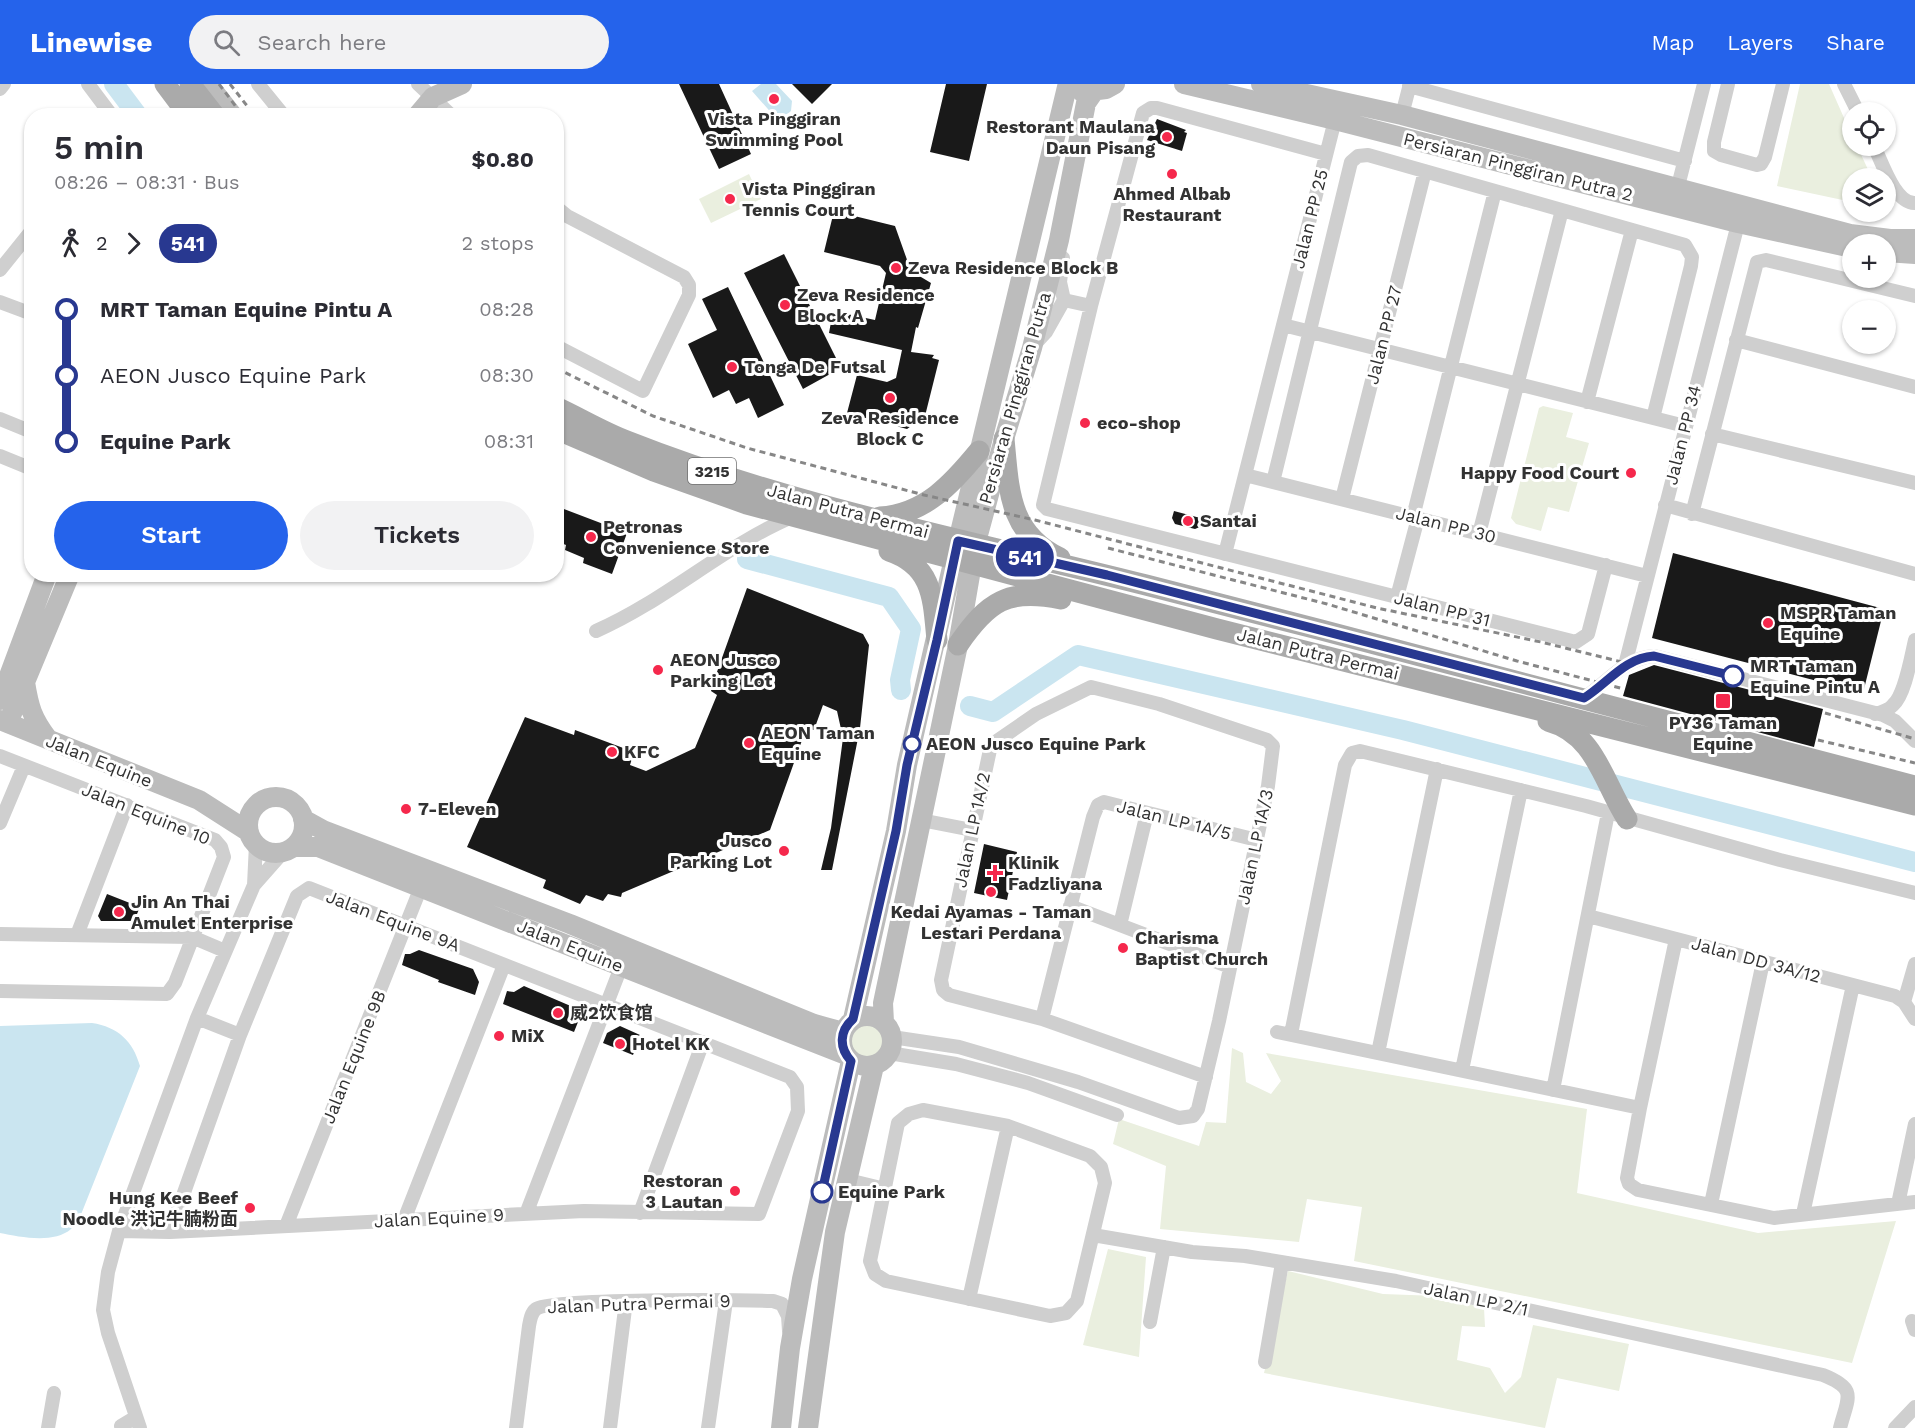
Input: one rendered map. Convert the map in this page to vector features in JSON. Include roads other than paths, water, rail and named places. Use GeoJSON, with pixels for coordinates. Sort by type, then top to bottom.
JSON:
{"type":"FeatureCollection","features":[{"type":"Feature","properties":{"kind":"main road"},"geometry":{"type":"LineString","coordinates":[[165,84],[183,108]]}},
{"type":"Feature","properties":{"kind":"main road"},"geometry":{"type":"LineString","coordinates":[[190,84],[209,108]]}},
{"type":"Feature","properties":{"kind":"main road","name":"Jalan Putra Permai"},"geometry":{"type":"LineString","coordinates":[[564,411],[623,440],[753,486],[874,518],[1028,577],[1168,615],[1915,805]]}},
{"type":"Feature","properties":{"kind":"main road","name":"Jalan Putra Permai"},"geometry":{"type":"LineString","coordinates":[[564,432],[674,478],[747,504],[826,525],[964,553],[1085,570],[1584,698],[1915,786]]}},
{"type":"Feature","properties":{"kind":"main road"},"geometry":{"type":"LineString","coordinates":[[1004,439],[1011,497],[1015,511],[1029,537],[1042,549],[1085,570]]}},
{"type":"Feature","properties":{"kind":"main road"},"geometry":{"type":"LineString","coordinates":[[874,518],[902,516],[926,502],[954,481],[979,451]]}},
{"type":"Feature","properties":{"kind":"main road"},"geometry":{"type":"LineString","coordinates":[[826,525],[842,536],[905,557],[917,566],[932,597],[937,640]]}},
{"type":"Feature","properties":{"kind":"main road"},"geometry":{"type":"LineString","coordinates":[[958,645],[975,620],[989,608],[1010,597],[1034,594],[1107,609],[1168,615]]}},
{"type":"Feature","properties":{"kind":"main road"},"geometry":{"type":"LineString","coordinates":[[1402,675],[1455,696],[1564,726],[1598,759],[1617,812]]}},
{"type":"Feature","properties":{"kind":"street"},"geometry":{"type":"LineString","coordinates":[[0,89],[4,84]]}},
{"type":"Feature","properties":{"kind":"street"},"geometry":{"type":"LineString","coordinates":[[88,84],[106,108]]}},
{"type":"Feature","properties":{"kind":"street"},"geometry":{"type":"LineString","coordinates":[[208,84],[227,108]]}},
{"type":"Feature","properties":{"kind":"street"},"geometry":{"type":"LineString","coordinates":[[258,84],[278,108]]}},
{"type":"Feature","properties":{"kind":"street"},"geometry":{"type":"LineString","coordinates":[[1065,86],[1080,92],[1093,93],[1115,84]]}},
{"type":"Feature","properties":{"kind":"street","name":"Persiaran Pinggiran Putra 2"},"geometry":{"type":"LineString","coordinates":[[1184,84],[1337,111],[1740,214],[1842,245]]}},
{"type":"Feature","properties":{"kind":"street","name":"Persiaran Pinggiran Putra 2"},"geometry":{"type":"LineString","coordinates":[[1261,84],[1337,111],[1402,115],[1677,190],[1740,214],[1850,234],[1890,239],[1915,239]]}},
{"type":"Feature","properties":{"kind":"street"},"geometry":{"type":"LineString","coordinates":[[1677,190],[1704,84]]}},
{"type":"Feature","properties":{"kind":"street"},"geometry":{"type":"LineString","coordinates":[[1728,84],[1714,142],[1714,151],[1721,156],[1757,165],[1761,164],[1765,157],[1783,84]]}},
{"type":"Feature","properties":{"kind":"street"},"geometry":{"type":"LineString","coordinates":[[1844,84],[1853,102]]}},
{"type":"Feature","properties":{"kind":"street"},"geometry":{"type":"LineString","coordinates":[[1402,115],[1409,85],[1685,161]]}},
{"type":"Feature","properties":{"kind":"street"},"geometry":{"type":"LineString","coordinates":[[436,104],[457,86]]}},
{"type":"Feature","properties":{"kind":"street","name":"Persiaran Pinggiran Putra"},"geometry":{"type":"LineString","coordinates":[[964,553],[979,451],[1065,86]]}},
{"type":"Feature","properties":{"kind":"street","name":"Persiaran Pinggiran Putra"},"geometry":{"type":"LineString","coordinates":[[964,553],[1004,439],[1032,348],[1059,240],[1086,103],[1093,93]]}},
{"type":"Feature","properties":{"kind":"street","name":"Jalan PP 25"},"geometry":{"type":"LineString","coordinates":[[1157,108],[1326,154],[1225,554],[1047,509],[1042,505],[1091,306],[1140,119],[1147,110],[1157,108]]}},
{"type":"Feature","properties":{"kind":"street"},"geometry":{"type":"LineString","coordinates":[[1326,154],[1337,111]]}},
{"type":"Feature","properties":{"kind":"street"},"geometry":{"type":"LineString","coordinates":[[1273,482],[1351,162],[1358,156],[1368,155],[1685,245],[1689,250],[1690,266],[1653,418]]}},
{"type":"Feature","properties":{"kind":"street"},"geometry":{"type":"LineString","coordinates":[[1879,156],[1900,198],[1908,203],[1915,203]]}},
{"type":"Feature","properties":{"kind":"street","name":"Jalan PP 27"},"geometry":{"type":"LineString","coordinates":[[1342,499],[1425,171]]}},
{"type":"Feature","properties":{"kind":"street"},"geometry":{"type":"LineString","coordinates":[[1397,597],[1450,367],[1495,191]]}},
{"type":"Feature","properties":{"kind":"street"},"geometry":{"type":"LineString","coordinates":[[1479,534],[1562,210]]}},
{"type":"Feature","properties":{"kind":"street"},"geometry":{"type":"LineString","coordinates":[[564,214],[684,277],[689,285],[689,295],[643,391],[564,350]]}},
{"type":"Feature","properties":{"kind":"street","name":"Jalan PP 34"},"geometry":{"type":"LineString","coordinates":[[1625,665],[1740,214]]}},
{"type":"Feature","properties":{"kind":"street"},"geometry":{"type":"LineString","coordinates":[[1587,402],[1632,230]]}},
{"type":"Feature","properties":{"kind":"street"},"geometry":{"type":"LineString","coordinates":[[0,270],[24,240]]}},
{"type":"Feature","properties":{"kind":"street"},"geometry":{"type":"LineString","coordinates":[[1032,348],[1046,332],[1064,300],[1059,282],[1063,258],[1059,240]]}},
{"type":"Feature","properties":{"kind":"street"},"geometry":{"type":"LineString","coordinates":[[1896,253],[1915,254]]}},
{"type":"Feature","properties":{"kind":"street"},"geometry":{"type":"LineString","coordinates":[[1692,514],[1757,262],[1766,260],[1915,296]]}},
{"type":"Feature","properties":{"kind":"street"},"geometry":{"type":"LineString","coordinates":[[1012,315],[1024,314],[1035,290],[1050,271]]}},
{"type":"Feature","properties":{"kind":"street"},"geometry":{"type":"LineString","coordinates":[[1064,300],[1091,306]]}},
{"type":"Feature","properties":{"kind":"street"},"geometry":{"type":"LineString","coordinates":[[0,302],[24,311]]}},
{"type":"Feature","properties":{"kind":"street"},"geometry":{"type":"LineString","coordinates":[[1283,325],[1685,426]]}},
{"type":"Feature","properties":{"kind":"street"},"geometry":{"type":"LineString","coordinates":[[1736,340],[1915,387]]}},
{"type":"Feature","properties":{"kind":"street"},"geometry":{"type":"LineString","coordinates":[[0,419],[24,429]]}},
{"type":"Feature","properties":{"kind":"street"},"geometry":{"type":"LineString","coordinates":[[1712,434],[1915,483]]}},
{"type":"Feature","properties":{"kind":"street"},"geometry":{"type":"LineString","coordinates":[[0,456],[24,466]]}},
{"type":"Feature","properties":{"kind":"street","name":"Jalan PP 30"},"geometry":{"type":"LineString","coordinates":[[1245,475],[1647,576]]}},
{"type":"Feature","properties":{"kind":"street"},"geometry":{"type":"LineString","coordinates":[[1665,505],[1915,574]]}},
{"type":"Feature","properties":{"kind":"street"},"geometry":{"type":"LineString","coordinates":[[596,631],[651,603],[741,542],[794,516]]}},
{"type":"Feature","properties":{"kind":"street"},"geometry":{"type":"LineString","coordinates":[[781,1428],[802,1279],[848,1058],[841,1040],[848,1025],[896,831],[907,765],[937,640],[964,553]]}},
{"type":"Feature","properties":{"kind":"street"},"geometry":{"type":"LineString","coordinates":[[808,1428],[836,1232],[885,1045],[883,1003],[958,645],[964,553]]}},
{"type":"Feature","properties":{"kind":"street","name":"Jalan PP 31"},"geometry":{"type":"LineString","coordinates":[[1225,554],[1576,642],[1588,634],[1606,565]]}},
{"type":"Feature","properties":{"kind":"street"},"geometry":{"type":"LineString","coordinates":[[4,721],[12,681],[44,582]]}},
{"type":"Feature","properties":{"kind":"street"},"geometry":{"type":"LineString","coordinates":[[0,700],[66,582]]}},
{"type":"Feature","properties":{"kind":"street"},"geometry":{"type":"LineString","coordinates":[[1875,714],[1894,705],[1903,689],[1913,656],[1915,640]]}},
{"type":"Feature","properties":{"kind":"street"},"geometry":{"type":"LineString","coordinates":[[1584,698],[1598,690],[1625,665],[1654,656],[1875,714],[1895,721],[1915,740]]}},
{"type":"Feature","properties":{"kind":"street"},"geometry":{"type":"LineString","coordinates":[[12,681],[28,705],[34,721],[50,741]]}},
{"type":"Feature","properties":{"kind":"street","name":"Jalan LP 1A/2"},"geometry":{"type":"LineString","coordinates":[[1042,1019],[950,995],[943,990],[941,980],[991,745],[1036,714],[1089,687],[1159,704],[1267,740]]}},
{"type":"Feature","properties":{"kind":"street"},"geometry":{"type":"LineString","coordinates":[[1903,689],[1902,712],[1915,740]]}},
{"type":"Feature","properties":{"kind":"street","name":"Jalan Equine"},"geometry":{"type":"LineString","coordinates":[[4,721],[200,800],[253,810]]}},
{"type":"Feature","properties":{"kind":"street","name":"Jalan LP 1A/3"},"geometry":{"type":"LineString","coordinates":[[885,1045],[959,1047],[1078,1082],[1179,1118],[1192,1116],[1198,1109],[1206,1077],[1257,840],[1273,757],[1273,746],[1267,740]]}},
{"type":"Feature","properties":{"kind":"street"},"geometry":{"type":"LineString","coordinates":[[1640,1108],[1284,1033],[1345,765],[1353,753],[1360,751],[1617,812],[1780,860],[1915,893]]}},
{"type":"Feature","properties":{"kind":"street","name":"Jalan Equine 10"},"geometry":{"type":"LineString","coordinates":[[0,756],[215,840],[221,847],[224,857],[175,983],[167,994],[0,991]]}},
{"type":"Feature","properties":{"kind":"street"},"geometry":{"type":"LineString","coordinates":[[0,823],[24,766]]}},
{"type":"Feature","properties":{"kind":"street"},"geometry":{"type":"LineString","coordinates":[[1378,1053],[1437,769]]}},
{"type":"Feature","properties":{"kind":"street"},"geometry":{"type":"LineString","coordinates":[[1462,1071],[1521,790]]}},
{"type":"Feature","properties":{"kind":"street"},"geometry":{"type":"LineString","coordinates":[[121,1426],[138,1423],[108,1333],[104,1310],[108,1272],[119,1231],[197,1018],[254,885],[303,831],[303,819],[293,802],[281,797],[262,801],[253,810],[249,820],[253,838],[254,885]]}},
{"type":"Feature","properties":{"kind":"street","name":"Jalan Equine"},"geometry":{"type":"LineString","coordinates":[[200,800],[253,838]]}},
{"type":"Feature","properties":{"kind":"street","name":"Jalan LP 1A/5"},"geometry":{"type":"LineString","coordinates":[[1042,1019],[1093,816],[1098,806],[1104,802],[1257,840]]}},
{"type":"Feature","properties":{"kind":"street"},"geometry":{"type":"LineString","coordinates":[[76,936],[127,805]]}},
{"type":"Feature","properties":{"kind":"street"},"geometry":{"type":"LineString","coordinates":[[1553,1090],[1588,916],[1617,812]]}},
{"type":"Feature","properties":{"kind":"street"},"geometry":{"type":"LineString","coordinates":[[1120,925],[1147,813]]}},
{"type":"Feature","properties":{"kind":"street","name":"Jalan Equine"},"geometry":{"type":"LineString","coordinates":[[303,819],[323,830],[570,924],[814,1024],[848,1025]]}},
{"type":"Feature","properties":{"kind":"street"},"geometry":{"type":"LineString","coordinates":[[921,820],[972,830]]}},
{"type":"Feature","properties":{"kind":"street"},"geometry":{"type":"LineString","coordinates":[[253,838],[272,852],[289,849]]}},
{"type":"Feature","properties":{"kind":"street","name":"Jalan Equine"},"geometry":{"type":"LineString","coordinates":[[289,849],[318,847],[848,1058]]}},
{"type":"Feature","properties":{"kind":"street","name":"Jalan Equine 9B"},"geometry":{"type":"LineString","coordinates":[[286,1226],[421,887]]}},
{"type":"Feature","properties":{"kind":"street","name":"Jalan Equine 9A"},"geometry":{"type":"LineString","coordinates":[[170,1232],[240,1035],[297,896],[309,888],[790,1077],[797,1087],[798,1111],[759,1214]]}},
{"type":"Feature","properties":{"kind":"street"},"geometry":{"type":"LineString","coordinates":[[1070,906],[1230,967]]}},
{"type":"Feature","properties":{"kind":"street","name":"Jalan DD 3A/12"},"geometry":{"type":"LineString","coordinates":[[1588,916],[1895,996],[1904,1002]]}},
{"type":"Feature","properties":{"kind":"street"},"geometry":{"type":"LineString","coordinates":[[0,934],[192,937],[225,951]]}},
{"type":"Feature","properties":{"kind":"street"},"geometry":{"type":"LineString","coordinates":[[1676,939],[1640,1108],[1627,1178],[1629,1184],[1638,1190],[1774,1218],[1915,1202]]}},
{"type":"Feature","properties":{"kind":"street"},"geometry":{"type":"LineString","coordinates":[[1711,1204],[1763,962]]}},
{"type":"Feature","properties":{"kind":"street"},"geometry":{"type":"LineString","coordinates":[[1915,964],[1904,1002],[1915,1019]]}},
{"type":"Feature","properties":{"kind":"street"},"geometry":{"type":"LineString","coordinates":[[404,1220],[504,965]]}},
{"type":"Feature","properties":{"kind":"street"},"geometry":{"type":"LineString","coordinates":[[526,1214],[621,967]]}},
{"type":"Feature","properties":{"kind":"street"},"geometry":{"type":"LineString","coordinates":[[1803,1214],[1853,985]]}},
{"type":"Feature","properties":{"kind":"street"},"geometry":{"type":"LineString","coordinates":[[848,1025],[869,1015],[885,1045],[1028,1083],[1117,1115]]}},
{"type":"Feature","properties":{"kind":"street"},"geometry":{"type":"LineString","coordinates":[[197,1018],[240,1035]]}},
{"type":"Feature","properties":{"kind":"street"},"geometry":{"type":"LineString","coordinates":[[1042,1019],[1206,1077]]}},
{"type":"Feature","properties":{"kind":"street"},"geometry":{"type":"LineString","coordinates":[[640,1213],[703,1042]]}},
{"type":"Feature","properties":{"kind":"street"},"geometry":{"type":"LineString","coordinates":[[848,1058],[862,1067],[885,1045]]}},
{"type":"Feature","properties":{"kind":"street"},"geometry":{"type":"LineString","coordinates":[[923,1110],[1008,1126],[1090,1156],[1101,1167],[1105,1183],[1077,1301],[1066,1313],[1050,1317],[886,1281],[875,1274],[870,1262],[898,1124],[909,1114],[923,1110]]}},
{"type":"Feature","properties":{"kind":"street"},"geometry":{"type":"LineString","coordinates":[[1898,1204],[1915,1124]]}},
{"type":"Feature","properties":{"kind":"street"},"geometry":{"type":"LineString","coordinates":[[969,1299],[1008,1126]]}},
{"type":"Feature","properties":{"kind":"street"},"geometry":{"type":"LineString","coordinates":[[848,1180],[885,1189]]}},
{"type":"Feature","properties":{"kind":"street","name":"Jalan Equine 9"},"geometry":{"type":"LineString","coordinates":[[119,1231],[170,1232],[584,1211],[759,1214]]}},
{"type":"Feature","properties":{"kind":"street","name":"Jalan LP 2/1"},"geometry":{"type":"LineString","coordinates":[[1093,1235],[1396,1281],[1759,1359],[1841,1382],[1848,1394],[1840,1428]]}},
{"type":"Feature","properties":{"kind":"street"},"geometry":{"type":"LineString","coordinates":[[1150,1322],[1164,1247]]}},
{"type":"Feature","properties":{"kind":"street"},"geometry":{"type":"LineString","coordinates":[[1265,1362],[1282,1263]]}},
{"type":"Feature","properties":{"kind":"street"},"geometry":{"type":"LineString","coordinates":[[773,1300],[791,1292],[802,1279]]}},
{"type":"Feature","properties":{"kind":"street"},"geometry":{"type":"LineString","coordinates":[[773,1300],[782,1304],[788,1316],[794,1396],[792,1428]]}},
{"type":"Feature","properties":{"kind":"street","name":"Jalan Putra Permai 9"},"geometry":{"type":"LineString","coordinates":[[516,1428],[529,1326],[536,1310],[543,1306],[626,1301],[773,1300]]}},
{"type":"Feature","properties":{"kind":"street"},"geometry":{"type":"LineString","coordinates":[[610,1428],[626,1301]]}},
{"type":"Feature","properties":{"kind":"street"},"geometry":{"type":"LineString","coordinates":[[708,1428],[726,1301]]}},
{"type":"Feature","properties":{"kind":"street"},"geometry":{"type":"LineString","coordinates":[[48,1428],[54,1394]]}},
{"type":"Feature","properties":{"kind":"street"},"geometry":{"type":"LineString","coordinates":[[1895,1428],[1915,1407]]}},
{"type":"Feature","properties":{"kind":"water","name":"Vista Pinggiran Swimming Pool"},"geometry":{"type":"Polygon","coordinates":[[[761,84],[776,84],[792,101],[791,111],[786,115],[774,116],[752,91],[761,84]]]}},
{"type":"Feature","properties":{"kind":"water"},"geometry":{"type":"Polygon","coordinates":[[[92,1023],[117,1032],[129,1042],[140,1066],[80,1217],[71,1229],[56,1237],[37,1238],[0,1233],[0,1026],[92,1023]]]}},
{"type":"Feature","properties":{"kind":"waterway"},"geometry":{"type":"LineString","coordinates":[[114,84],[132,108]]}},
{"type":"Feature","properties":{"kind":"waterway"},"geometry":{"type":"LineString","coordinates":[[747,559],[889,597],[911,629],[900,680],[901,690]]}},
{"type":"Feature","properties":{"kind":"waterway"},"geometry":{"type":"LineString","coordinates":[[970,706],[993,712],[1078,655],[1403,730],[1915,862]]}},
{"type":"Feature","properties":{"kind":"railway"},"geometry":{"type":"LineString","coordinates":[[219,84],[237,108]]}},
{"type":"Feature","properties":{"kind":"railway"},"geometry":{"type":"LineString","coordinates":[[230,84],[249,108]]}},
{"type":"Feature","properties":{"kind":"railway"},"geometry":{"type":"LineString","coordinates":[[564,372],[653,416],[747,448],[924,495],[1035,520],[1377,608],[1541,642],[1630,664]]}},
{"type":"Feature","properties":{"kind":"railway"},"geometry":{"type":"LineString","coordinates":[[1108,548],[1327,604],[1517,661],[1624,689]]}},
{"type":"Feature","properties":{"kind":"railway"},"geometry":{"type":"LineString","coordinates":[[1825,713],[1915,739]]}},
{"type":"Feature","properties":{"kind":"railway"},"geometry":{"type":"LineString","coordinates":[[1818,740],[1915,763]]}},
{"type":"Feature","properties":{"kind":"place","name":"Vista Pinggiran Swimming Pool"},"geometry":{"type":"Point","coordinates":[774,99]}},
{"type":"Feature","properties":{"kind":"place","name":"Restorant Maulana Daun Pisang"},"geometry":{"type":"Point","coordinates":[1167,137]}},
{"type":"Feature","properties":{"kind":"place","name":"Ahmed Albab Restaurant"},"geometry":{"type":"Point","coordinates":[1172,174]}},
{"type":"Feature","properties":{"kind":"place","name":"Vista Pinggiran Tennis Court"},"geometry":{"type":"Point","coordinates":[730,199]}},
{"type":"Feature","properties":{"kind":"place","name":"Zeva Residence Block B"},"geometry":{"type":"Point","coordinates":[896,268]}},
{"type":"Feature","properties":{"kind":"place","name":"Zeva Residence Block A"},"geometry":{"type":"Point","coordinates":[785,305]}},
{"type":"Feature","properties":{"kind":"place","name":"Tonga De Futsal"},"geometry":{"type":"Point","coordinates":[732,367]}},
{"type":"Feature","properties":{"kind":"place","name":"Zeva Residence Block C"},"geometry":{"type":"Point","coordinates":[890,398]}},
{"type":"Feature","properties":{"kind":"place","name":"eco-shop"},"geometry":{"type":"Point","coordinates":[1085,423]}},
{"type":"Feature","properties":{"kind":"place","name":"Happy Food Court"},"geometry":{"type":"Point","coordinates":[1631,473]}},
{"type":"Feature","properties":{"kind":"place","name":"Santai"},"geometry":{"type":"Point","coordinates":[1188,521]}},
{"type":"Feature","properties":{"kind":"place","name":"Petronas Convenience Store"},"geometry":{"type":"Point","coordinates":[591,537]}},
{"type":"Feature","properties":{"kind":"place","name":"MSPR Taman Equine"},"geometry":{"type":"Point","coordinates":[1768,623]}},
{"type":"Feature","properties":{"kind":"place","name":"AEON Jusco Parking Lot"},"geometry":{"type":"Point","coordinates":[658,670]}},
{"type":"Feature","properties":{"kind":"place","name":"MRT Taman Equine Pintu A"},"geometry":{"type":"Point","coordinates":[1733,676]}},
{"type":"Feature","properties":{"kind":"place","name":"PY36 Taman Equine"},"geometry":{"type":"Point","coordinates":[1723,701]}},
{"type":"Feature","properties":{"kind":"place","name":"AEON Taman Equine"},"geometry":{"type":"Point","coordinates":[749,743]}},
{"type":"Feature","properties":{"kind":"place","name":"AEON Jusco Equine Park"},"geometry":{"type":"Point","coordinates":[912,744]}},
{"type":"Feature","properties":{"kind":"place","name":"KFC"},"geometry":{"type":"Point","coordinates":[612,752]}},
{"type":"Feature","properties":{"kind":"place","name":"7-Eleven"},"geometry":{"type":"Point","coordinates":[406,809]}},
{"type":"Feature","properties":{"kind":"place","name":"Jusco Parking Lot"},"geometry":{"type":"Point","coordinates":[784,851]}},
{"type":"Feature","properties":{"kind":"place","name":"Klinik Fadzliyana"},"geometry":{"type":"Point","coordinates":[995,873]}},
{"type":"Feature","properties":{"kind":"place","name":"Kedai Ayamas - Taman Lestari Perdana"},"geometry":{"type":"Point","coordinates":[991,892]}},
{"type":"Feature","properties":{"kind":"place","name":"Jin An Thai Amulet Enterprise"},"geometry":{"type":"Point","coordinates":[119,912]}},
{"type":"Feature","properties":{"kind":"place","name":"Charisma Baptist Church"},"geometry":{"type":"Point","coordinates":[1123,948]}},
{"type":"Feature","properties":{"kind":"place","name":"威2饮食馆"},"geometry":{"type":"Point","coordinates":[558,1013]}},
{"type":"Feature","properties":{"kind":"place","name":"MiX"},"geometry":{"type":"Point","coordinates":[499,1036]}},
{"type":"Feature","properties":{"kind":"place","name":"Hotel KK"},"geometry":{"type":"Point","coordinates":[620,1044]}},
{"type":"Feature","properties":{"kind":"place","name":"Restoran 3 Lautan"},"geometry":{"type":"Point","coordinates":[735,1191]}},
{"type":"Feature","properties":{"kind":"place","name":"Equine Park"},"geometry":{"type":"Point","coordinates":[822,1192]}},
{"type":"Feature","properties":{"kind":"place","name":"Hung Kee Beef Noodle 洪记牛腩粉面"},"geometry":{"type":"Point","coordinates":[250,1208]}}]}
